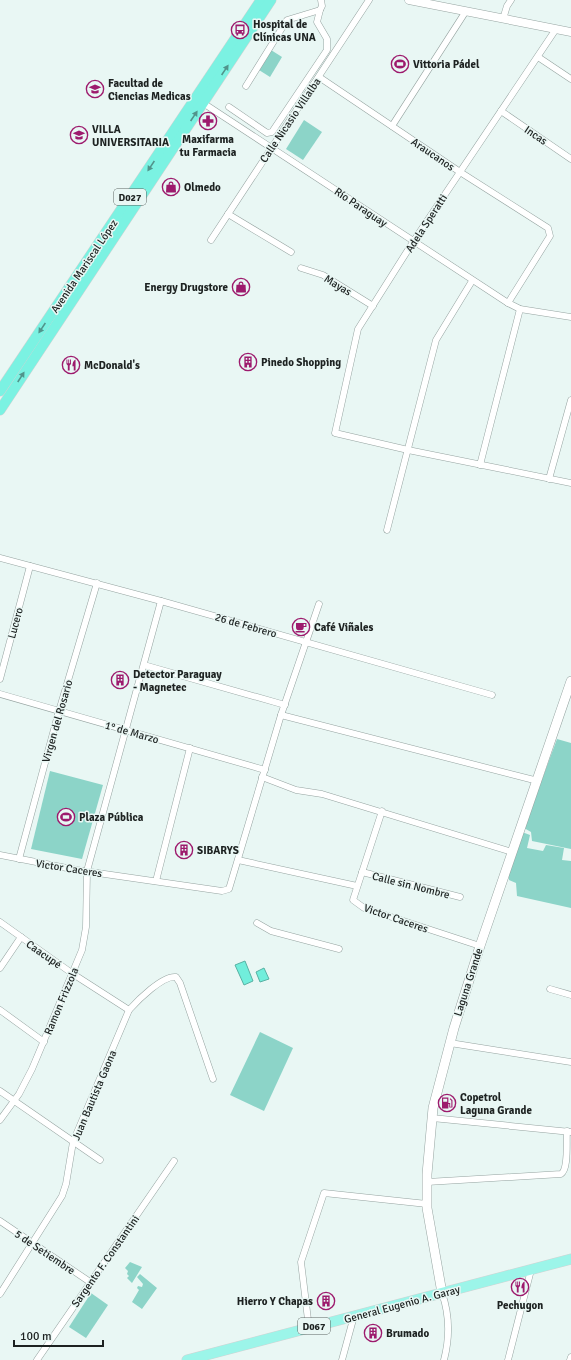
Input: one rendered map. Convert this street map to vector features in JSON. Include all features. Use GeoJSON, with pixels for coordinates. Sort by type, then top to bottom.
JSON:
{"type":"FeatureCollection","features":[{"type":"Feature","properties":{"kind":"highway","name":"Avenida Mariscal López"},"geometry":{"type":"LineString","coordinates":[[0,392],[261,0]]}},
{"type":"Feature","properties":{"kind":"highway","name":"D027"},"geometry":{"type":"LineString","coordinates":[[0,410],[54,326],[271,0]]}},
{"type":"Feature","properties":{"kind":"highway"},"geometry":{"type":"LineString","coordinates":[[54,326],[60,322],[74,302]]}},
{"type":"Feature","properties":{"kind":"main road","name":"Laguna Grande"},"geometry":{"type":"LineString","coordinates":[[442,1293],[427,1204],[427,1182],[432,1118],[450,1043],[480,946],[538,781],[571,681]]}},
{"type":"Feature","properties":{"kind":"main road","name":"General Eugenio A. Garay"},"geometry":{"type":"LineString","coordinates":[[187,1360],[216,1356],[310,1328],[571,1259]]}},
{"type":"Feature","properties":{"kind":"street"},"geometry":{"type":"LineString","coordinates":[[229,107],[267,133],[272,132],[327,50],[327,39],[317,22],[322,6],[321,0]]}},
{"type":"Feature","properties":{"kind":"street","name":"Calle Nicasio Villalba"},"geometry":{"type":"LineString","coordinates":[[211,240],[271,148],[320,77],[369,0]]}},
{"type":"Feature","properties":{"kind":"street"},"geometry":{"type":"LineString","coordinates":[[409,0],[571,32]]}},
{"type":"Feature","properties":{"kind":"street"},"geometry":{"type":"LineString","coordinates":[[503,19],[507,6],[511,0]]}},
{"type":"Feature","properties":{"kind":"street"},"geometry":{"type":"LineString","coordinates":[[246,86],[288,20],[320,10]]}},
{"type":"Feature","properties":{"kind":"street"},"geometry":{"type":"LineString","coordinates":[[392,126],[466,11]]}},
{"type":"Feature","properties":{"kind":"street","name":"Adela Speratti"},"geometry":{"type":"LineString","coordinates":[[408,450],[335,433],[358,329],[413,242],[556,29]]}},
{"type":"Feature","properties":{"kind":"street"},"geometry":{"type":"LineString","coordinates":[[538,57],[571,79]]}},
{"type":"Feature","properties":{"kind":"street","name":"Araucanos"},"geometry":{"type":"LineString","coordinates":[[320,77],[460,172],[548,228],[550,236],[508,303]]}},
{"type":"Feature","properties":{"kind":"street","name":"Río Paraguay"},"geometry":{"type":"LineString","coordinates":[[203,103],[472,281],[508,303],[520,309],[571,317]]}},
{"type":"Feature","properties":{"kind":"street","name":"Incas"},"geometry":{"type":"LineString","coordinates":[[501,111],[571,159]]}},
{"type":"Feature","properties":{"kind":"street"},"geometry":{"type":"LineString","coordinates":[[228,214],[291,252]]}},
{"type":"Feature","properties":{"kind":"street","name":"Mayas"},"geometry":{"type":"LineString","coordinates":[[300,268],[322,275],[373,306]]}},
{"type":"Feature","properties":{"kind":"street"},"geometry":{"type":"LineString","coordinates":[[387,530],[436,340],[472,281]]}},
{"type":"Feature","properties":{"kind":"street"},"geometry":{"type":"LineString","coordinates":[[480,465],[520,309]]}},
{"type":"Feature","properties":{"kind":"street"},"geometry":{"type":"LineString","coordinates":[[549,479],[571,400]]}},
{"type":"Feature","properties":{"kind":"street"},"geometry":{"type":"LineString","coordinates":[[408,450],[571,484]]}},
{"type":"Feature","properties":{"kind":"street","name":"26 de Febrero"},"geometry":{"type":"LineString","coordinates":[[0,558],[161,600],[492,695]]}},
{"type":"Feature","properties":{"kind":"street","name":"Lucero"},"geometry":{"type":"LineString","coordinates":[[0,679],[30,566]]}},
{"type":"Feature","properties":{"kind":"street","name":"Virgen del Rosario"},"geometry":{"type":"LineString","coordinates":[[20,859],[59,711],[96,583]]}},
{"type":"Feature","properties":{"kind":"street","name":"Ramon Frizzola"},"geometry":{"type":"LineString","coordinates":[[0,1120],[14,1101],[44,1042],[82,950],[86,927],[88,871],[161,600]]}},
{"type":"Feature","properties":{"kind":"street"},"geometry":{"type":"LineString","coordinates":[[320,604],[305,642],[284,705],[238,860],[357,886],[382,811]]}},
{"type":"Feature","properties":{"kind":"street"},"geometry":{"type":"LineString","coordinates":[[144,665],[284,705]]}},
{"type":"Feature","properties":{"kind":"street","name":"1° de Marzo"},"geometry":{"type":"LineString","coordinates":[[0,694],[265,770]]}},
{"type":"Feature","properties":{"kind":"street"},"geometry":{"type":"LineString","coordinates":[[281,715],[538,781]]}},
{"type":"Feature","properties":{"kind":"street"},"geometry":{"type":"LineString","coordinates":[[156,881],[190,748]]}},
{"type":"Feature","properties":{"kind":"street"},"geometry":{"type":"LineString","coordinates":[[262,777],[296,790],[322,794],[382,811],[512,852]]}},
{"type":"Feature","properties":{"kind":"street","name":"Victor Caceres"},"geometry":{"type":"LineString","coordinates":[[0,855],[88,871],[222,891],[227,891],[230,886],[238,860]]}},
{"type":"Feature","properties":{"kind":"street","name":"Calle sin Nombre"},"geometry":{"type":"LineString","coordinates":[[362,872],[460,897]]}},
{"type":"Feature","properties":{"kind":"street","name":"Victor Caceres"},"geometry":{"type":"LineString","coordinates":[[357,886],[353,900],[357,905],[480,946]]}},
{"type":"Feature","properties":{"kind":"street","name":"Caacupé"},"geometry":{"type":"LineString","coordinates":[[0,922],[73,974],[129,1010]]}},
{"type":"Feature","properties":{"kind":"street"},"geometry":{"type":"LineString","coordinates":[[257,923],[271,931],[339,949]]}},
{"type":"Feature","properties":{"kind":"street"},"geometry":{"type":"LineString","coordinates":[[0,968],[21,938]]}},
{"type":"Feature","properties":{"kind":"street","name":"Juan Bautista Gaona"},"geometry":{"type":"LineString","coordinates":[[0,1294],[46,1222],[64,1190],[73,1142],[129,1010],[165,979],[176,977],[183,990],[213,1079]]}},
{"type":"Feature","properties":{"kind":"street"},"geometry":{"type":"LineString","coordinates":[[550,989],[571,995]]}},
{"type":"Feature","properties":{"kind":"street"},"geometry":{"type":"LineString","coordinates":[[0,1010],[44,1042]]}},
{"type":"Feature","properties":{"kind":"street"},"geometry":{"type":"LineString","coordinates":[[450,1043],[571,1062]]}},
{"type":"Feature","properties":{"kind":"street"},"geometry":{"type":"LineString","coordinates":[[0,1091],[100,1160]]}},
{"type":"Feature","properties":{"kind":"street"},"geometry":{"type":"LineString","coordinates":[[427,1182],[561,1174],[565,1170],[569,1131],[432,1118]]}},
{"type":"Feature","properties":{"kind":"street","name":"Sargento F. Constantini"},"geometry":{"type":"LineString","coordinates":[[37,1360],[174,1161]]}},
{"type":"Feature","properties":{"kind":"street"},"geometry":{"type":"LineString","coordinates":[[310,1328],[301,1262],[324,1193],[427,1204]]}},
{"type":"Feature","properties":{"kind":"street","name":"5 de Setiembre"},"geometry":{"type":"LineString","coordinates":[[0,1221],[90,1282]]}},
{"type":"Feature","properties":{"kind":"street"},"geometry":{"type":"LineString","coordinates":[[508,1360],[532,1270]]}},
{"type":"Feature","properties":{"kind":"street"},"geometry":{"type":"LineString","coordinates":[[442,1293],[448,1310],[449,1325],[444,1360]]}},
{"type":"Feature","properties":{"kind":"street"},"geometry":{"type":"LineString","coordinates":[[342,1360],[354,1316]]}},
{"type":"Feature","properties":{"kind":"shaded area"},"geometry":{"type":"Polygon","coordinates":[[[271,50],[282,57],[270,77],[259,70],[271,50]]]}},
{"type":"Feature","properties":{"kind":"shaded area"},"geometry":{"type":"Polygon","coordinates":[[[304,120],[322,132],[303,160],[286,149],[304,120]]]}},
{"type":"Feature","properties":{"kind":"shaded area"},"geometry":{"type":"Polygon","coordinates":[[[557,739],[571,743],[571,849],[532,841],[531,832],[524,828],[557,739]]]}},
{"type":"Feature","properties":{"kind":"shaded area","name":"Plaza Pública"},"geometry":{"type":"Polygon","coordinates":[[[50,771],[103,785],[82,859],[31,849],[50,771]]]}},
{"type":"Feature","properties":{"kind":"shaded area"},"geometry":{"type":"Polygon","coordinates":[[[522,832],[530,835],[527,848],[543,851],[546,845],[564,848],[562,860],[571,861],[571,908],[517,896],[516,883],[509,880],[508,871],[522,832]]]}},
{"type":"Feature","properties":{"kind":"shaded area"},"geometry":{"type":"Polygon","coordinates":[[[245,961],[253,981],[244,985],[235,965],[245,961]]]}},
{"type":"Feature","properties":{"kind":"shaded area"},"geometry":{"type":"Polygon","coordinates":[[[264,968],[269,979],[260,982],[256,972],[264,968]]]}},
{"type":"Feature","properties":{"kind":"shaded area"},"geometry":{"type":"Polygon","coordinates":[[[260,1032],[293,1048],[264,1111],[230,1095],[260,1032]]]}},
{"type":"Feature","properties":{"kind":"shaded area"},"geometry":{"type":"Polygon","coordinates":[[[130,1262],[142,1267],[132,1283],[127,1278],[129,1276],[127,1274],[128,1271],[125,1268],[130,1262]]]}},
{"type":"Feature","properties":{"kind":"shaded area"},"geometry":{"type":"Polygon","coordinates":[[[140,1274],[157,1288],[142,1309],[132,1302],[139,1290],[137,1288],[138,1286],[142,1287],[143,1284],[137,1277],[140,1274]]]}},
{"type":"Feature","properties":{"kind":"shaded area"},"geometry":{"type":"Polygon","coordinates":[[[91,1293],[108,1305],[86,1338],[69,1327],[91,1293]]]}},
{"type":"Feature","properties":{"kind":"place","name":"Hospital de Clínicas UNA"},"geometry":{"type":"Point","coordinates":[240,30]}},
{"type":"Feature","properties":{"kind":"place","name":"Vittoria Pádel"},"geometry":{"type":"Point","coordinates":[400,64]}},
{"type":"Feature","properties":{"kind":"place","name":"Facultad de Ciencias Medicas"},"geometry":{"type":"Point","coordinates":[95,89]}},
{"type":"Feature","properties":{"kind":"place","name":"Maxifarma tu Farmacia"},"geometry":{"type":"Point","coordinates":[208,121]}},
{"type":"Feature","properties":{"kind":"place","name":"VILLA UNIVERSITARIA"},"geometry":{"type":"Point","coordinates":[79,135]}},
{"type":"Feature","properties":{"kind":"place","name":"Olmedo"},"geometry":{"type":"Point","coordinates":[171,187]}},
{"type":"Feature","properties":{"kind":"place","name":"Energy Drugstore"},"geometry":{"type":"Point","coordinates":[241,287]}},
{"type":"Feature","properties":{"kind":"place","name":"Pinedo Shopping"},"geometry":{"type":"Point","coordinates":[248,362]}},
{"type":"Feature","properties":{"kind":"place","name":"McDonald's"},"geometry":{"type":"Point","coordinates":[71,365]}},
{"type":"Feature","properties":{"kind":"place","name":"Café Viñales"},"geometry":{"type":"Point","coordinates":[301,627]}},
{"type":"Feature","properties":{"kind":"place","name":"Detector Paraguay - Magnetec"},"geometry":{"type":"Point","coordinates":[120,680]}},
{"type":"Feature","properties":{"kind":"place","name":"Plaza Pública"},"geometry":{"type":"Point","coordinates":[66,817]}},
{"type":"Feature","properties":{"kind":"place","name":"SIBARYS"},"geometry":{"type":"Point","coordinates":[184,850]}},
{"type":"Feature","properties":{"kind":"place","name":"Copetrol Laguna Grande"},"geometry":{"type":"Point","coordinates":[447,1103]}},
{"type":"Feature","properties":{"kind":"place","name":"Pechugon"},"geometry":{"type":"Point","coordinates":[520,1287]}},
{"type":"Feature","properties":{"kind":"place","name":"Hierro Y Chapas"},"geometry":{"type":"Point","coordinates":[326,1301]}},
{"type":"Feature","properties":{"kind":"place","name":"Brumado"},"geometry":{"type":"Point","coordinates":[373,1333]}}]}
